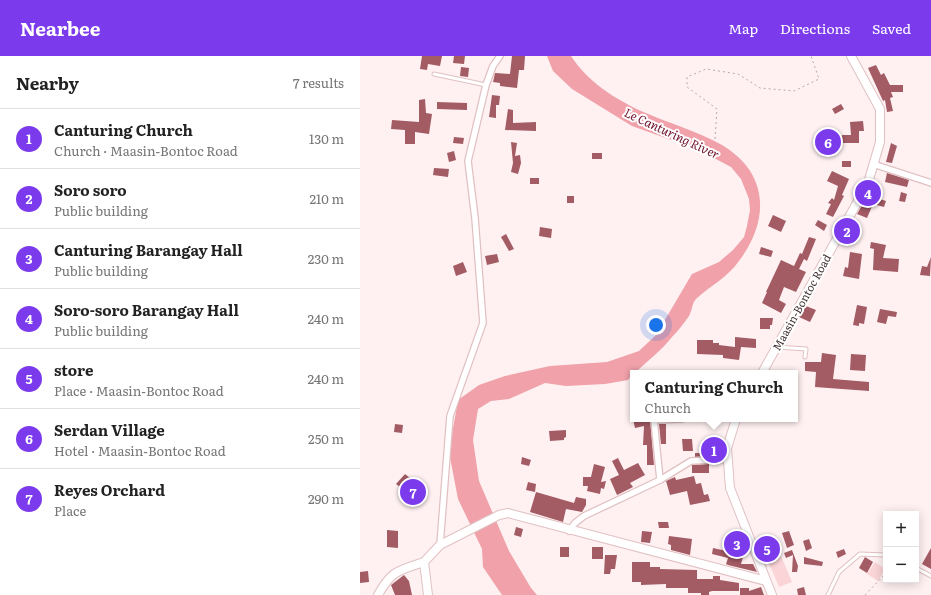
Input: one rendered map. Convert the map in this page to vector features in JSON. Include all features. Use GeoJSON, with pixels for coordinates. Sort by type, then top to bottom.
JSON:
{"type":"FeatureCollection","features":[{"type":"Feature","properties":{"kind":"main road","name":"Maasin-Bontoc Road"},"geometry":{"type":"LineString","coordinates":[[764,370],[868,183],[880,142],[880,108],[851,56]]}},
{"type":"Feature","properties":{"kind":"main road"},"geometry":{"type":"LineString","coordinates":[[735,422],[727,448],[730,488],[772,595]]}},
{"type":"Feature","properties":{"kind":"main road"},"geometry":{"type":"LineString","coordinates":[[378,595],[393,573],[424,562],[440,545],[459,535],[499,515],[512,513],[569,531],[766,581]]}},
{"type":"Feature","properties":{"kind":"main road"},"geometry":{"type":"LineString","coordinates":[[424,562],[428,595]]}},
{"type":"Feature","properties":{"kind":"street"},"geometry":{"type":"LineString","coordinates":[[440,545],[450,416],[483,323],[475,218],[468,161],[486,85],[493,66],[500,56]]}},
{"type":"Feature","properties":{"kind":"street"},"geometry":{"type":"LineString","coordinates":[[873,164],[931,183]]}},
{"type":"Feature","properties":{"kind":"street"},"geometry":{"type":"LineString","coordinates":[[654,422],[660,480]]}},
{"type":"Feature","properties":{"kind":"street"},"geometry":{"type":"LineString","coordinates":[[569,531],[575,523],[584,516],[660,480],[691,461],[728,459]]}},
{"type":"Feature","properties":{"kind":"lane"},"geometry":{"type":"LineString","coordinates":[[434,74],[486,85]]}},
{"type":"Feature","properties":{"kind":"lane"},"geometry":{"type":"LineString","coordinates":[[777,347],[806,350],[805,357]]}},
{"type":"Feature","properties":{"kind":"lane"},"geometry":{"type":"LineString","coordinates":[[828,595],[840,572],[860,554],[883,555]]}},
{"type":"Feature","properties":{"kind":"lane"},"geometry":{"type":"LineString","coordinates":[[919,570],[931,576]]}},
{"type":"Feature","properties":{"kind":"path"},"geometry":{"type":"LineString","coordinates":[[715,139],[717,108],[687,87],[687,77],[706,69],[738,74],[760,88],[794,91],[819,79],[811,56]]}},
{"type":"Feature","properties":{"kind":"path"},"geometry":{"type":"LineString","coordinates":[[865,595],[883,576]]}},
{"type":"Feature","properties":{"kind":"shaded area"},"geometry":{"type":"Polygon","coordinates":[[[781,556],[792,582],[779,587],[768,561],[781,556]]]}},
{"type":"Feature","properties":{"kind":"shaded area"},"geometry":{"type":"Polygon","coordinates":[[[875,562],[883,568],[883,572],[878,581],[867,574],[875,562]]]}},
{"type":"Feature","properties":{"kind":"water","name":"Le Canturing River"},"geometry":{"type":"Polygon","coordinates":[[[547,56],[571,56],[593,81],[621,101],[641,111],[693,131],[722,145],[737,156],[749,169],[756,183],[760,198],[760,214],[756,230],[749,245],[735,267],[696,299],[689,316],[679,330],[638,370],[630,370],[630,377],[628,380],[605,384],[566,386],[545,383],[509,399],[491,401],[478,409],[473,440],[479,481],[509,551],[531,588],[537,595],[502,595],[483,567],[482,549],[458,499],[449,452],[458,400],[479,385],[505,376],[550,366],[607,362],[639,351],[656,335],[692,274],[719,262],[733,250],[744,237],[750,210],[749,199],[741,179],[731,167],[699,150],[632,126],[572,89],[553,71],[547,56]]]}},
{"type":"Feature","properties":{"kind":"building"},"geometry":{"type":"Polygon","coordinates":[[[422,56],[442,56],[440,66],[428,64],[427,70],[420,69],[422,56]]]}},
{"type":"Feature","properties":{"kind":"building"},"geometry":{"type":"Polygon","coordinates":[[[454,56],[465,56],[464,64],[453,63],[454,56]]]}},
{"type":"Feature","properties":{"kind":"building"},"geometry":{"type":"Polygon","coordinates":[[[512,56],[525,56],[524,70],[519,70],[517,88],[500,86],[500,83],[493,82],[495,73],[510,74],[512,56]]]}},
{"type":"Feature","properties":{"kind":"building"},"geometry":{"type":"Polygon","coordinates":[[[876,65],[881,75],[884,73],[890,85],[903,85],[903,92],[891,92],[893,97],[890,98],[893,111],[887,112],[885,100],[883,101],[868,68],[876,65]]]}},
{"type":"Feature","properties":{"kind":"building"},"geometry":{"type":"Polygon","coordinates":[[[461,67],[469,68],[468,77],[460,76],[461,67]]]}},
{"type":"Feature","properties":{"kind":"building"},"geometry":{"type":"Polygon","coordinates":[[[492,95],[500,96],[499,105],[496,105],[496,118],[489,117],[492,95]]]}},
{"type":"Feature","properties":{"kind":"building"},"geometry":{"type":"Polygon","coordinates":[[[425,99],[426,113],[432,114],[429,134],[415,132],[415,144],[405,144],[405,130],[391,129],[392,120],[419,122],[419,100],[425,99]]]}},
{"type":"Feature","properties":{"kind":"building"},"geometry":{"type":"Polygon","coordinates":[[[437,102],[467,103],[467,110],[437,109],[437,102]]]}},
{"type":"Feature","properties":{"kind":"building"},"geometry":{"type":"Polygon","coordinates":[[[841,104],[844,109],[835,114],[832,109],[841,104]]]}},
{"type":"Feature","properties":{"kind":"building"},"geometry":{"type":"Polygon","coordinates":[[[508,109],[513,110],[513,123],[536,122],[536,131],[505,130],[508,109]]]}},
{"type":"Feature","properties":{"kind":"building"},"geometry":{"type":"Polygon","coordinates":[[[863,121],[864,131],[859,131],[859,143],[842,143],[842,135],[851,135],[850,122],[863,121]]]}},
{"type":"Feature","properties":{"kind":"building"},"geometry":{"type":"Polygon","coordinates":[[[454,137],[464,138],[463,144],[453,143],[454,137]]]}},
{"type":"Feature","properties":{"kind":"building"},"geometry":{"type":"Polygon","coordinates":[[[511,142],[517,143],[515,156],[520,155],[521,163],[518,174],[511,172],[513,163],[511,142]]]}},
{"type":"Feature","properties":{"kind":"building"},"geometry":{"type":"Polygon","coordinates":[[[891,143],[897,146],[892,163],[886,162],[891,143]]]}},
{"type":"Feature","properties":{"kind":"building"},"geometry":{"type":"Polygon","coordinates":[[[454,151],[456,160],[449,162],[447,153],[454,151]]]}},
{"type":"Feature","properties":{"kind":"building"},"geometry":{"type":"Polygon","coordinates":[[[592,153],[602,153],[602,159],[592,159],[592,153]]]}},
{"type":"Feature","properties":{"kind":"building"},"geometry":{"type":"Polygon","coordinates":[[[842,161],[851,161],[851,167],[842,167],[842,161]]]}},
{"type":"Feature","properties":{"kind":"building"},"geometry":{"type":"Polygon","coordinates":[[[434,168],[449,169],[448,177],[433,175],[434,168]]]}},
{"type":"Feature","properties":{"kind":"building"},"geometry":{"type":"Polygon","coordinates":[[[832,171],[849,179],[842,195],[844,196],[833,217],[826,214],[831,204],[828,203],[832,198],[834,200],[838,186],[827,181],[832,171]]]}},
{"type":"Feature","properties":{"kind":"building"},"geometry":{"type":"Polygon","coordinates":[[[887,173],[909,180],[907,187],[885,182],[887,173]]]}},
{"type":"Feature","properties":{"kind":"building"},"geometry":{"type":"Polygon","coordinates":[[[530,178],[539,178],[539,184],[530,184],[530,178]]]}},
{"type":"Feature","properties":{"kind":"building"},"geometry":{"type":"Polygon","coordinates":[[[872,188],[877,191],[874,197],[886,201],[884,207],[873,204],[867,218],[857,214],[872,188]]]}},
{"type":"Feature","properties":{"kind":"building"},"geometry":{"type":"Polygon","coordinates":[[[901,192],[907,194],[905,202],[899,201],[901,192]]]}},
{"type":"Feature","properties":{"kind":"building"},"geometry":{"type":"Polygon","coordinates":[[[567,196],[574,196],[574,203],[567,203],[567,196]]]}},
{"type":"Feature","properties":{"kind":"building"},"geometry":{"type":"Polygon","coordinates":[[[773,215],[786,221],[781,232],[768,226],[773,215]]]}},
{"type":"Feature","properties":{"kind":"building"},"geometry":{"type":"Polygon","coordinates":[[[818,220],[827,225],[824,231],[815,225],[818,220]]]}},
{"type":"Feature","properties":{"kind":"building"},"geometry":{"type":"Polygon","coordinates":[[[540,227],[552,229],[551,238],[539,236],[540,227]]]}},
{"type":"Feature","properties":{"kind":"building"},"geometry":{"type":"Polygon","coordinates":[[[506,234],[514,249],[509,251],[501,237],[506,234]]]}},
{"type":"Feature","properties":{"kind":"building"},"geometry":{"type":"Polygon","coordinates":[[[809,237],[816,239],[807,261],[804,259],[799,269],[806,272],[796,292],[784,287],[779,300],[786,304],[781,313],[762,303],[781,260],[794,266],[800,253],[802,254],[809,237]]]}},
{"type":"Feature","properties":{"kind":"building"},"geometry":{"type":"Polygon","coordinates":[[[871,242],[886,245],[883,258],[899,259],[898,272],[873,270],[874,249],[870,248],[871,242]]]}},
{"type":"Feature","properties":{"kind":"building"},"geometry":{"type":"Polygon","coordinates":[[[761,247],[773,251],[771,257],[759,254],[761,247]]]}},
{"type":"Feature","properties":{"kind":"building"},"geometry":{"type":"Polygon","coordinates":[[[850,252],[862,254],[859,279],[843,276],[845,267],[848,268],[850,252]]]}},
{"type":"Feature","properties":{"kind":"building"},"geometry":{"type":"Polygon","coordinates":[[[497,254],[499,262],[487,265],[485,256],[497,254]]]}},
{"type":"Feature","properties":{"kind":"building"},"geometry":{"type":"Polygon","coordinates":[[[931,257],[930,276],[920,275],[922,266],[927,267],[931,257]]]}},
{"type":"Feature","properties":{"kind":"building"},"geometry":{"type":"Polygon","coordinates":[[[463,262],[467,272],[456,276],[453,266],[463,262]]]}},
{"type":"Feature","properties":{"kind":"building"},"geometry":{"type":"Polygon","coordinates":[[[857,305],[867,307],[864,324],[859,323],[859,326],[853,325],[857,305]]]}},
{"type":"Feature","properties":{"kind":"building"},"geometry":{"type":"Polygon","coordinates":[[[806,306],[816,310],[810,322],[799,317],[806,306]]]}},
{"type":"Feature","properties":{"kind":"building"},"geometry":{"type":"Polygon","coordinates":[[[880,309],[897,312],[896,317],[888,316],[886,324],[877,322],[880,309]]]}},
{"type":"Feature","properties":{"kind":"building"},"geometry":{"type":"Polygon","coordinates":[[[760,318],[773,318],[770,329],[760,329],[760,318]]]}},
{"type":"Feature","properties":{"kind":"building"},"geometry":{"type":"Polygon","coordinates":[[[735,337],[756,339],[756,348],[741,347],[739,360],[723,358],[723,355],[697,354],[697,340],[713,340],[713,343],[719,343],[719,345],[735,347],[735,337]]]}},
{"type":"Feature","properties":{"kind":"building"},"geometry":{"type":"Polygon","coordinates":[[[822,353],[836,355],[833,379],[869,382],[869,391],[815,387],[816,372],[805,371],[805,362],[821,362],[822,353]]]}},
{"type":"Feature","properties":{"kind":"building"},"geometry":{"type":"Polygon","coordinates":[[[851,354],[866,355],[865,371],[850,370],[851,354]]]}},
{"type":"Feature","properties":{"kind":"building"},"geometry":{"type":"Polygon","coordinates":[[[634,422],[650,422],[654,465],[647,465],[647,445],[643,445],[644,426],[635,428],[634,422]]]}},
{"type":"Feature","properties":{"kind":"building"},"geometry":{"type":"Polygon","coordinates":[[[395,424],[403,425],[402,433],[394,432],[395,424]]]}},
{"type":"Feature","properties":{"kind":"building"},"geometry":{"type":"Polygon","coordinates":[[[659,424],[666,424],[666,444],[661,444],[659,424]]]}},
{"type":"Feature","properties":{"kind":"building"},"geometry":{"type":"Polygon","coordinates":[[[566,430],[566,437],[564,440],[550,441],[549,431],[566,430]]]}},
{"type":"Feature","properties":{"kind":"building"},"geometry":{"type":"Polygon","coordinates":[[[682,439],[692,439],[693,451],[683,451],[682,439]]]}},
{"type":"Feature","properties":{"kind":"building"},"geometry":{"type":"Polygon","coordinates":[[[706,446],[719,446],[719,455],[695,457],[695,453],[706,453],[706,446]]]}},
{"type":"Feature","properties":{"kind":"building"},"geometry":{"type":"Polygon","coordinates":[[[522,457],[531,460],[529,466],[521,464],[522,457]]]}},
{"type":"Feature","properties":{"kind":"building"},"geometry":{"type":"Polygon","coordinates":[[[618,458],[624,470],[638,463],[645,475],[630,483],[633,487],[617,495],[610,479],[619,475],[612,461],[618,458]]]}},
{"type":"Feature","properties":{"kind":"building"},"geometry":{"type":"Polygon","coordinates":[[[594,464],[605,467],[601,482],[606,481],[604,489],[601,488],[600,494],[587,491],[588,486],[583,486],[583,477],[591,477],[594,464]]]}},
{"type":"Feature","properties":{"kind":"building"},"geometry":{"type":"Polygon","coordinates":[[[709,464],[709,473],[692,473],[692,465],[709,464]]]}},
{"type":"Feature","properties":{"kind":"building"},"geometry":{"type":"Polygon","coordinates":[[[405,474],[415,482],[407,492],[396,484],[405,474]]]}},
{"type":"Feature","properties":{"kind":"building"},"geometry":{"type":"Polygon","coordinates":[[[694,476],[696,484],[701,483],[704,495],[708,494],[710,501],[690,505],[687,491],[670,495],[666,481],[675,477],[676,480],[694,476]]]}},
{"type":"Feature","properties":{"kind":"building"},"geometry":{"type":"Polygon","coordinates":[[[528,482],[536,484],[535,492],[526,490],[528,482]]]}},
{"type":"Feature","properties":{"kind":"building"},"geometry":{"type":"Polygon","coordinates":[[[536,492],[574,503],[576,497],[586,499],[586,505],[582,512],[566,509],[563,522],[530,512],[536,492]]]}},
{"type":"Feature","properties":{"kind":"building"},"geometry":{"type":"Polygon","coordinates":[[[658,522],[668,522],[669,528],[659,528],[658,522]]]}},
{"type":"Feature","properties":{"kind":"building"},"geometry":{"type":"Polygon","coordinates":[[[516,527],[523,529],[521,537],[514,535],[516,527]]]}},
{"type":"Feature","properties":{"kind":"building"},"geometry":{"type":"Polygon","coordinates":[[[387,530],[398,531],[398,548],[387,547],[387,530]]]}},
{"type":"Feature","properties":{"kind":"building"},"geometry":{"type":"Polygon","coordinates":[[[642,531],[652,532],[650,543],[641,542],[642,531]]]}},
{"type":"Feature","properties":{"kind":"building"},"geometry":{"type":"Polygon","coordinates":[[[789,531],[794,545],[787,548],[782,533],[789,531]]]}},
{"type":"Feature","properties":{"kind":"building"},"geometry":{"type":"Polygon","coordinates":[[[669,536],[692,539],[690,555],[671,550],[671,545],[668,544],[669,536]]]}},
{"type":"Feature","properties":{"kind":"building"},"geometry":{"type":"Polygon","coordinates":[[[740,537],[744,547],[730,553],[743,557],[741,564],[753,564],[757,572],[728,565],[726,564],[728,558],[712,554],[713,548],[731,552],[727,544],[740,537]]]}},
{"type":"Feature","properties":{"kind":"building"},"geometry":{"type":"Polygon","coordinates":[[[809,539],[812,548],[806,551],[803,541],[809,539]]]}},
{"type":"Feature","properties":{"kind":"building"},"geometry":{"type":"Polygon","coordinates":[[[769,542],[773,552],[765,555],[761,545],[769,542]]]}},
{"type":"Feature","properties":{"kind":"building"},"geometry":{"type":"Polygon","coordinates":[[[560,547],[569,547],[569,557],[560,557],[560,547]]]}},
{"type":"Feature","properties":{"kind":"building"},"geometry":{"type":"Polygon","coordinates":[[[592,547],[603,547],[603,559],[592,559],[592,547]]]}},
{"type":"Feature","properties":{"kind":"building"},"geometry":{"type":"Polygon","coordinates":[[[931,548],[931,569],[922,564],[931,548]]]}},
{"type":"Feature","properties":{"kind":"building"},"geometry":{"type":"Polygon","coordinates":[[[844,549],[846,554],[838,558],[836,552],[844,549]]]}},
{"type":"Feature","properties":{"kind":"building"},"geometry":{"type":"Polygon","coordinates":[[[792,550],[798,566],[797,572],[792,572],[793,555],[786,558],[784,553],[792,550]]]}},
{"type":"Feature","properties":{"kind":"building"},"geometry":{"type":"Polygon","coordinates":[[[605,555],[617,555],[615,569],[611,569],[610,574],[604,574],[605,555]]]}},
{"type":"Feature","properties":{"kind":"building"},"geometry":{"type":"Polygon","coordinates":[[[804,557],[823,562],[822,566],[804,564],[804,557]]]}},
{"type":"Feature","properties":{"kind":"building"},"geometry":{"type":"Polygon","coordinates":[[[865,557],[873,562],[867,573],[859,568],[865,557]]]}},
{"type":"Feature","properties":{"kind":"building"},"geometry":{"type":"Polygon","coordinates":[[[632,562],[650,562],[650,567],[660,567],[660,569],[697,570],[697,579],[713,579],[713,576],[720,576],[720,580],[739,583],[739,591],[712,591],[709,592],[709,595],[701,595],[701,593],[688,593],[688,588],[666,588],[666,584],[641,585],[641,582],[632,582],[632,562]]]}},
{"type":"Feature","properties":{"kind":"building"},"geometry":{"type":"Polygon","coordinates":[[[368,571],[369,582],[360,583],[360,572],[368,571]]]}},
{"type":"Feature","properties":{"kind":"building"},"geometry":{"type":"Polygon","coordinates":[[[404,575],[409,581],[412,595],[395,595],[391,585],[404,575]]]}},
{"type":"Feature","properties":{"kind":"building"},"geometry":{"type":"Polygon","coordinates":[[[761,587],[764,595],[740,595],[740,588],[749,588],[749,591],[761,587]]]}},
{"type":"Feature","properties":{"kind":"building"},"geometry":{"type":"Polygon","coordinates":[[[804,587],[806,595],[798,595],[797,589],[804,587]]]}},
{"type":"Feature","properties":{"kind":"place","name":"Serdan Village"},"geometry":{"type":"Point","coordinates":[828,142]}},
{"type":"Feature","properties":{"kind":"place","name":"Soro-soro Barangay Hall"},"geometry":{"type":"Point","coordinates":[868,193]}},
{"type":"Feature","properties":{"kind":"place","name":"Soro soro"},"geometry":{"type":"Point","coordinates":[847,231]}},
{"type":"Feature","properties":{"kind":"place","name":"Canturing Church"},"geometry":{"type":"Point","coordinates":[714,450]}},
{"type":"Feature","properties":{"kind":"place","name":"Reyes Orchard"},"geometry":{"type":"Point","coordinates":[413,492]}},
{"type":"Feature","properties":{"kind":"place","name":"Canturing Barangay Hall"},"geometry":{"type":"Point","coordinates":[737,544]}},
{"type":"Feature","properties":{"kind":"place","name":"store"},"geometry":{"type":"Point","coordinates":[767,549]}}]}
